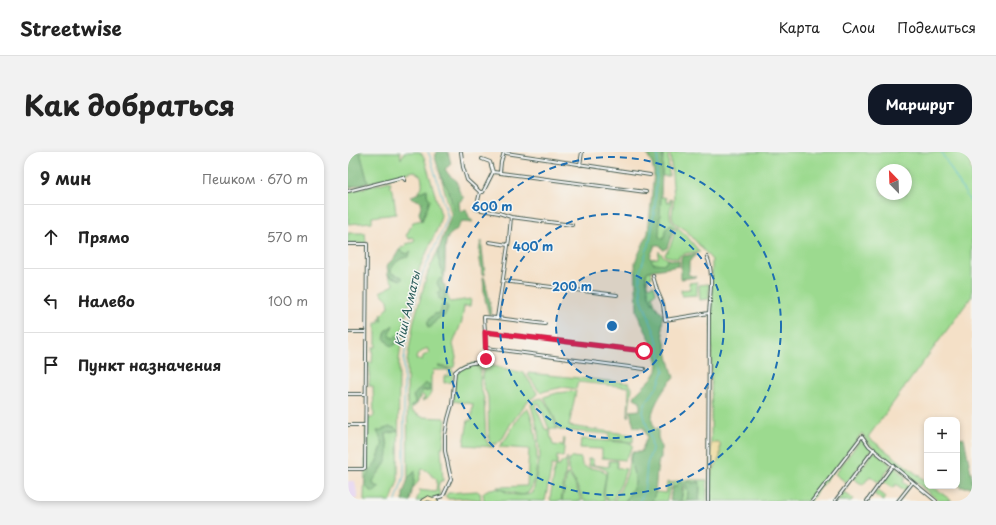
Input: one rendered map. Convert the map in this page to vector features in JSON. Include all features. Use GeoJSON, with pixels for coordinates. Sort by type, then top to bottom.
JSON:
{"type":"FeatureCollection","features":[{"type":"Feature","properties":{"kind":"street"},"geometry":{"type":"LineString","coordinates":[[461,152],[466,179],[468,183],[480,192]]}},
{"type":"Feature","properties":{"kind":"street"},"geometry":{"type":"LineString","coordinates":[[500,172],[504,152],[650,175]]}},
{"type":"Feature","properties":{"kind":"street"},"geometry":{"type":"LineString","coordinates":[[580,165],[582,152]]}},
{"type":"Feature","properties":{"kind":"street"},"geometry":{"type":"LineString","coordinates":[[482,159],[490,162],[493,172],[483,192],[480,192],[476,209],[499,213],[511,217],[572,225]]}},
{"type":"Feature","properties":{"kind":"street"},"geometry":{"type":"LineString","coordinates":[[493,172],[646,192]]}},
{"type":"Feature","properties":{"kind":"street"},"geometry":{"type":"LineString","coordinates":[[348,191],[403,177],[405,180]]}},
{"type":"Feature","properties":{"kind":"street"},"geometry":{"type":"LineString","coordinates":[[497,318],[511,217]]}},
{"type":"Feature","properties":{"kind":"street"},"geometry":{"type":"LineString","coordinates":[[489,242],[508,245]]}},
{"type":"Feature","properties":{"kind":"street"},"geometry":{"type":"LineString","coordinates":[[348,244],[367,244],[364,469],[348,469]]}},
{"type":"Feature","properties":{"kind":"street"},"geometry":{"type":"LineString","coordinates":[[707,257],[710,266],[708,501]]}},
{"type":"Feature","properties":{"kind":"street"},"geometry":{"type":"LineString","coordinates":[[653,276],[657,290],[663,302],[665,320],[709,313]]}},
{"type":"Feature","properties":{"kind":"street"},"geometry":{"type":"LineString","coordinates":[[503,281],[617,295]]}},
{"type":"Feature","properties":{"kind":"street"},"geometry":{"type":"LineString","coordinates":[[422,501],[428,498],[434,500],[440,498],[444,495],[452,479],[445,446],[446,429],[452,404],[454,374],[456,370],[473,362],[486,364],[484,317],[545,324]]}},
{"type":"Feature","properties":{"kind":"street"},"geometry":{"type":"LineString","coordinates":[[348,332],[366,332]]}},
{"type":"Feature","properties":{"kind":"street"},"geometry":{"type":"LineString","coordinates":[[485,332],[644,351]]}},
{"type":"Feature","properties":{"kind":"street"},"geometry":{"type":"LineString","coordinates":[[486,348],[644,369]]}},
{"type":"Feature","properties":{"kind":"street"},"geometry":{"type":"LineString","coordinates":[[348,394],[365,394]]}},
{"type":"Feature","properties":{"kind":"street"},"geometry":{"type":"LineString","coordinates":[[348,425],[365,425]]}},
{"type":"Feature","properties":{"kind":"street"},"geometry":{"type":"LineString","coordinates":[[812,501],[862,436],[865,442],[936,501]]}},
{"type":"Feature","properties":{"kind":"street"},"geometry":{"type":"LineString","coordinates":[[835,501],[874,449]]}},
{"type":"Feature","properties":{"kind":"street"},"geometry":{"type":"LineString","coordinates":[[867,501],[893,465]]}},
{"type":"Feature","properties":{"kind":"street"},"geometry":{"type":"LineString","coordinates":[[898,501],[912,482]]}},
{"type":"Feature","properties":{"kind":"shaded area"},"geometry":{"type":"Polygon","coordinates":[[[348,481],[355,481],[358,499],[348,499],[348,481]]]}},
{"type":"Feature","properties":{"kind":"green space"},"geometry":{"type":"Polygon","coordinates":[[[348,152],[360,152],[368,183],[348,188],[348,152]]]}},
{"type":"Feature","properties":{"kind":"green space"},"geometry":{"type":"Polygon","coordinates":[[[360,152],[400,152],[401,159],[404,152],[420,152],[424,157],[441,215],[438,227],[420,267],[403,329],[399,360],[398,480],[391,501],[364,501],[366,425],[367,418],[372,418],[374,416],[373,386],[369,386],[370,367],[367,363],[372,363],[373,347],[376,347],[376,323],[379,323],[379,319],[381,319],[382,322],[381,315],[389,307],[388,300],[380,292],[394,285],[388,275],[401,280],[402,277],[391,273],[392,267],[397,261],[406,257],[407,254],[399,250],[402,247],[404,248],[406,244],[414,242],[415,240],[413,237],[409,239],[406,236],[413,222],[422,220],[430,201],[427,195],[427,189],[417,194],[422,186],[422,182],[421,176],[414,171],[368,183],[360,152]],[[377,431],[383,443],[376,463],[370,471],[366,487],[379,487],[374,485],[373,482],[374,478],[384,465],[388,446],[386,434],[377,431]]]}},
{"type":"Feature","properties":{"kind":"green space"},"geometry":{"type":"Polygon","coordinates":[[[436,152],[448,152],[451,164],[445,169],[449,175],[457,181],[459,191],[464,198],[459,202],[460,212],[466,209],[473,222],[461,222],[458,228],[447,239],[444,277],[438,258],[439,248],[453,210],[449,191],[441,177],[435,157],[436,152]]]}},
{"type":"Feature","properties":{"kind":"green space"},"geometry":{"type":"Polygon","coordinates":[[[646,152],[663,152],[659,237],[662,239],[664,238],[665,230],[668,226],[672,226],[674,228],[667,248],[663,250],[660,245],[655,245],[650,257],[653,263],[665,264],[668,259],[679,261],[679,266],[648,271],[646,274],[649,295],[653,303],[663,315],[662,329],[674,378],[660,396],[653,412],[652,420],[654,429],[658,429],[658,437],[661,447],[661,459],[659,460],[657,470],[655,494],[652,501],[625,501],[635,483],[631,463],[632,456],[634,452],[641,452],[647,437],[644,428],[634,427],[630,411],[640,410],[640,401],[634,398],[635,395],[653,377],[657,371],[658,363],[650,339],[637,311],[635,262],[648,233],[654,173],[652,164],[646,152]]]}},
{"type":"Feature","properties":{"kind":"green space"},"geometry":{"type":"Polygon","coordinates":[[[663,152],[668,152],[669,176],[662,176],[663,152]]]}},
{"type":"Feature","properties":{"kind":"green space"},"geometry":{"type":"Polygon","coordinates":[[[670,152],[964,152],[972,170],[972,296],[868,437],[924,480],[924,489],[867,442],[862,433],[810,501],[710,501],[710,476],[720,457],[720,443],[711,443],[712,260],[686,230],[675,223],[672,216],[674,197],[670,152]]]}},
{"type":"Feature","properties":{"kind":"green space"},"geometry":{"type":"Polygon","coordinates":[[[441,177],[452,201],[452,216],[441,177]]]}},
{"type":"Feature","properties":{"kind":"green space"},"geometry":{"type":"Polygon","coordinates":[[[390,181],[391,184],[389,186],[393,190],[396,214],[372,217],[372,222],[348,224],[348,192],[390,181]]]}},
{"type":"Feature","properties":{"kind":"green space"},"geometry":{"type":"Polygon","coordinates":[[[427,189],[427,195],[430,200],[422,221],[419,213],[422,202],[410,197],[427,189]]]}},
{"type":"Feature","properties":{"kind":"green space"},"geometry":{"type":"Polygon","coordinates":[[[661,196],[666,198],[666,202],[670,202],[670,199],[672,200],[670,217],[676,226],[674,229],[670,225],[665,232],[665,237],[663,239],[659,237],[658,234],[661,196]]]}},
{"type":"Feature","properties":{"kind":"green space"},"geometry":{"type":"Polygon","coordinates":[[[677,227],[700,252],[687,253],[679,256],[679,259],[666,256],[665,254],[668,251],[677,227]]]}},
{"type":"Feature","properties":{"kind":"green space"},"geometry":{"type":"Polygon","coordinates":[[[348,233],[365,233],[366,243],[348,243],[348,233]]]}},
{"type":"Feature","properties":{"kind":"green space"},"geometry":{"type":"Polygon","coordinates":[[[482,241],[485,275],[482,274],[479,250],[482,241]]]}},
{"type":"Feature","properties":{"kind":"green space"},"geometry":{"type":"Polygon","coordinates":[[[439,248],[438,258],[444,277],[443,280],[441,277],[438,286],[444,296],[445,290],[450,302],[471,299],[470,306],[464,306],[462,321],[453,344],[456,357],[454,367],[438,366],[452,370],[452,382],[444,383],[444,376],[449,376],[449,370],[433,370],[431,376],[431,393],[428,398],[422,401],[425,397],[421,394],[423,390],[427,392],[428,387],[430,386],[420,388],[414,396],[415,402],[410,407],[412,408],[411,411],[422,417],[444,418],[446,420],[443,447],[441,447],[443,481],[440,481],[438,487],[440,496],[425,501],[416,501],[420,492],[419,490],[436,492],[437,480],[426,470],[422,469],[418,482],[413,488],[414,472],[408,479],[407,362],[414,320],[428,272],[439,248]],[[427,348],[417,355],[416,359],[422,361],[423,356],[429,353],[427,348]]]}},
{"type":"Feature","properties":{"kind":"green space"},"geometry":{"type":"Polygon","coordinates":[[[399,250],[407,254],[411,251],[408,257],[402,258],[398,261],[391,270],[391,273],[402,277],[402,280],[388,275],[387,265],[395,257],[399,250]]]}},
{"type":"Feature","properties":{"kind":"green space"},"geometry":{"type":"Polygon","coordinates":[[[659,251],[668,259],[665,264],[656,264],[650,259],[658,258],[659,251]]]}},
{"type":"Feature","properties":{"kind":"green space"},"geometry":{"type":"Polygon","coordinates":[[[697,254],[689,262],[688,273],[689,275],[697,277],[681,279],[681,258],[683,256],[697,254]]]}},
{"type":"Feature","properties":{"kind":"green space"},"geometry":{"type":"Polygon","coordinates":[[[651,270],[652,277],[647,279],[649,287],[654,285],[656,293],[652,295],[656,307],[649,295],[646,281],[647,272],[651,270]]]}},
{"type":"Feature","properties":{"kind":"green space"},"geometry":{"type":"Polygon","coordinates":[[[441,277],[443,280],[442,283],[445,285],[445,299],[443,301],[439,299],[438,293],[441,291],[437,283],[441,277]]]}},
{"type":"Feature","properties":{"kind":"green space"},"geometry":{"type":"Polygon","coordinates":[[[483,277],[490,303],[491,315],[489,315],[485,299],[483,277]]]}},
{"type":"Feature","properties":{"kind":"green space"},"geometry":{"type":"Polygon","coordinates":[[[697,282],[697,295],[682,296],[681,290],[690,289],[689,283],[697,282]]]}},
{"type":"Feature","properties":{"kind":"green space"},"geometry":{"type":"Polygon","coordinates":[[[709,284],[709,299],[700,300],[699,285],[709,284]]]}},
{"type":"Feature","properties":{"kind":"green space"},"geometry":{"type":"Polygon","coordinates":[[[444,303],[448,307],[445,315],[438,318],[431,327],[428,328],[429,320],[434,314],[440,313],[444,303]]]}},
{"type":"Feature","properties":{"kind":"green space"},"geometry":{"type":"Polygon","coordinates":[[[393,325],[390,332],[391,337],[402,335],[396,344],[391,347],[384,338],[386,331],[393,325]]]}},
{"type":"Feature","properties":{"kind":"green space"},"geometry":{"type":"Polygon","coordinates":[[[473,363],[479,364],[481,367],[480,385],[484,398],[486,439],[488,444],[494,447],[464,445],[468,420],[471,421],[473,404],[453,401],[456,373],[473,363]]]}},
{"type":"Feature","properties":{"kind":"green space"},"geometry":{"type":"Polygon","coordinates":[[[489,365],[524,373],[537,393],[526,403],[510,425],[503,438],[496,444],[492,444],[489,441],[488,398],[483,385],[483,367],[489,365]]]}},
{"type":"Feature","properties":{"kind":"green space"},"geometry":{"type":"Polygon","coordinates":[[[528,373],[629,383],[632,388],[628,417],[629,387],[578,382],[576,389],[563,387],[541,392],[528,373]]]}},
{"type":"Feature","properties":{"kind":"green space"},"geometry":{"type":"Polygon","coordinates":[[[425,383],[430,386],[430,391],[423,390],[417,404],[412,408],[410,407],[415,402],[413,396],[425,383]]]}},
{"type":"Feature","properties":{"kind":"green space"},"geometry":{"type":"Polygon","coordinates":[[[576,391],[569,426],[633,435],[633,442],[609,440],[609,434],[559,430],[544,397],[557,393],[576,391]]]}},
{"type":"Feature","properties":{"kind":"green space"},"geometry":{"type":"Polygon","coordinates":[[[542,398],[552,413],[557,429],[549,429],[539,403],[535,405],[545,429],[549,430],[553,445],[563,446],[564,438],[565,439],[563,457],[557,456],[557,465],[552,465],[545,501],[484,501],[483,493],[494,489],[501,489],[521,495],[533,493],[540,457],[538,431],[531,405],[534,400],[542,398]]]}},
{"type":"Feature","properties":{"kind":"green space"},"geometry":{"type":"Polygon","coordinates":[[[527,408],[534,426],[537,464],[532,485],[528,493],[516,495],[508,493],[497,487],[527,486],[529,449],[499,447],[507,437],[518,418],[527,408]]]}},
{"type":"Feature","properties":{"kind":"green space"},"geometry":{"type":"Polygon","coordinates":[[[390,427],[395,428],[398,431],[386,434],[388,454],[384,466],[373,482],[374,485],[380,487],[374,492],[366,486],[365,483],[367,475],[378,460],[383,443],[377,431],[390,427]]]}},
{"type":"Feature","properties":{"kind":"green space"},"geometry":{"type":"Polygon","coordinates":[[[960,437],[964,438],[972,478],[972,487],[960,487],[960,437]]]}},
{"type":"Feature","properties":{"kind":"green space"},"geometry":{"type":"Polygon","coordinates":[[[581,439],[631,443],[633,446],[625,460],[602,458],[602,449],[580,448],[581,439]]]}},
{"type":"Feature","properties":{"kind":"green space"},"geometry":{"type":"Polygon","coordinates":[[[861,439],[872,449],[847,483],[835,474],[861,439]]]}},
{"type":"Feature","properties":{"kind":"green space"},"geometry":{"type":"Polygon","coordinates":[[[874,451],[891,465],[879,483],[870,476],[863,485],[854,479],[874,451]]]}},
{"type":"Feature","properties":{"kind":"green space"},"geometry":{"type":"Polygon","coordinates":[[[632,452],[634,452],[632,454],[632,468],[635,477],[635,485],[625,501],[614,501],[626,478],[632,452]]]}},
{"type":"Feature","properties":{"kind":"green space"},"geometry":{"type":"Polygon","coordinates":[[[567,457],[561,501],[551,501],[550,498],[553,475],[556,466],[560,466],[561,462],[566,462],[567,457]]]}},
{"type":"Feature","properties":{"kind":"green space"},"geometry":{"type":"Polygon","coordinates":[[[572,457],[581,458],[582,465],[584,466],[604,471],[606,475],[603,493],[605,501],[584,501],[568,470],[569,460],[572,457]]]}},
{"type":"Feature","properties":{"kind":"green space"},"geometry":{"type":"Polygon","coordinates":[[[588,459],[593,459],[593,465],[609,467],[609,461],[617,461],[617,468],[626,469],[621,484],[612,501],[607,501],[604,492],[607,471],[603,468],[589,466],[588,459]]]}},
{"type":"Feature","properties":{"kind":"green space"},"geometry":{"type":"Polygon","coordinates":[[[894,467],[906,478],[903,482],[908,486],[905,491],[896,484],[893,488],[883,481],[894,467]]]}},
{"type":"Feature","properties":{"kind":"green space"},"geometry":{"type":"Polygon","coordinates":[[[415,471],[410,501],[403,501],[403,494],[408,479],[415,471]]]}},
{"type":"Feature","properties":{"kind":"green space"},"geometry":{"type":"Polygon","coordinates":[[[568,473],[574,482],[582,501],[562,501],[568,473]]]}},
{"type":"Feature","properties":{"kind":"green space"},"geometry":{"type":"Polygon","coordinates":[[[681,480],[707,480],[707,501],[699,501],[699,481],[695,483],[692,482],[686,486],[688,492],[687,501],[681,501],[684,487],[680,481],[677,486],[672,488],[673,482],[681,480]]]}},
{"type":"Feature","properties":{"kind":"green space"},"geometry":{"type":"Polygon","coordinates":[[[679,481],[683,482],[681,501],[670,501],[672,488],[677,486],[679,481]]]}},
{"type":"Feature","properties":{"kind":"green space"},"geometry":{"type":"Polygon","coordinates":[[[688,481],[693,483],[700,482],[699,501],[687,501],[688,492],[685,483],[688,481]]]}},
{"type":"Feature","properties":{"kind":"green space"},"geometry":{"type":"Polygon","coordinates":[[[667,482],[671,482],[667,501],[652,501],[655,492],[666,493],[667,482]]]}},
{"type":"Feature","properties":{"kind":"green space"},"geometry":{"type":"Polygon","coordinates":[[[924,489],[936,489],[952,501],[939,501],[924,489]]]}},
{"type":"Feature","properties":{"kind":"green space"},"geometry":{"type":"Polygon","coordinates":[[[877,490],[886,497],[883,501],[874,494],[877,490]]]}},
{"type":"Feature","properties":{"kind":"green space"},"geometry":{"type":"Polygon","coordinates":[[[477,491],[480,493],[481,500],[465,498],[449,499],[445,496],[448,493],[477,491]]]}},
{"type":"Feature","properties":{"kind":"green space"},"geometry":{"type":"Polygon","coordinates":[[[844,492],[853,499],[851,501],[837,501],[844,492]]]}},
{"type":"Feature","properties":{"kind":"sand"},"geometry":{"type":"Polygon","coordinates":[[[711,443],[720,443],[720,457],[710,476],[711,443]]]}},
{"type":"Feature","properties":{"kind":"waterway","name":"Кіші Алматы"},"geometry":{"type":"LineString","coordinates":[[396,501],[404,476],[404,359],[409,326],[422,274],[448,217],[428,152]]}},
{"type":"Feature","properties":{"kind":"waterway"},"geometry":{"type":"LineString","coordinates":[[639,501],[643,495],[647,464],[652,449],[651,439],[643,412],[646,402],[658,386],[664,370],[656,336],[642,300],[640,283],[640,271],[650,241],[652,228],[658,152]]}},
{"type":"Feature","properties":{"kind":"waterway"},"geometry":{"type":"LineString","coordinates":[[941,152],[972,205]]}},
{"type":"Feature","properties":{"kind":"route"},"geometry":{"type":"LineString","coordinates":[[486,359],[485,332],[644,351]]}}]}
